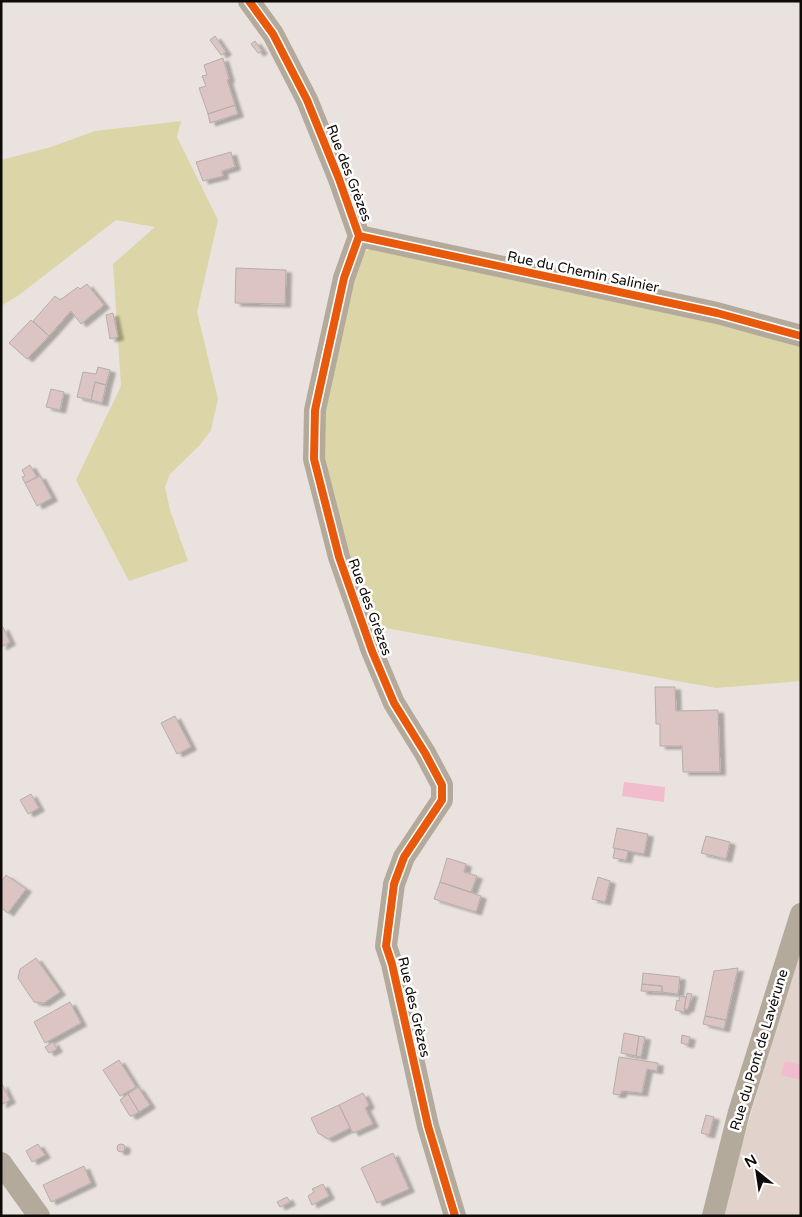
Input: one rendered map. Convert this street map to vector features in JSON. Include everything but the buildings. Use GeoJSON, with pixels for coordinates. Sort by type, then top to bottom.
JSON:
{"type":"FeatureCollection","features":[{"type":"Feature","properties":{"kind":"street","name":"Rue des Grèzes"},"geometry":{"type":"LineString","coordinates":[[249,1],[273,34],[307,100],[339,178],[359,236],[344,278],[315,410],[314,459],[339,558],[372,652],[394,703],[442,785],[442,800],[404,857],[394,884],[386,946],[392,964],[428,1126],[455,1216]]}},
{"type":"Feature","properties":{"kind":"street","name":"Rue du Chemin Salinier"},"geometry":{"type":"LineString","coordinates":[[359,236],[717,313],[801,336]]}},
{"type":"Feature","properties":{"kind":"street","name":"Rue du Pont de Lavérune"},"geometry":{"type":"LineString","coordinates":[[713,1216],[740,1112],[801,914]]}},
{"type":"Feature","properties":{"kind":"street"},"geometry":{"type":"LineString","coordinates":[[1,1163],[39,1216]]}},
{"type":"Feature","properties":{"kind":"shaded area"},"geometry":{"type":"Polygon","coordinates":[[[181,121],[177,137],[218,220],[197,312],[218,399],[211,430],[200,445],[170,474],[165,487],[170,510],[188,561],[129,581],[76,480],[121,386],[113,264],[155,227],[116,220],[19,295],[1,306],[1,160],[51,147],[95,131],[181,121]]]}},
{"type":"Feature","properties":{"kind":"shaded area"},"geometry":{"type":"Polygon","coordinates":[[[374,247],[801,341],[801,681],[716,688],[369,625],[331,514],[321,418],[361,254],[374,247]]]}},
{"type":"Feature","properties":{"kind":"shaded area"},"geometry":{"type":"Polygon","coordinates":[[[624,782],[665,787],[664,802],[622,796],[624,782]]]}},
{"type":"Feature","properties":{"kind":"shaded area"},"geometry":{"type":"Polygon","coordinates":[[[801,943],[801,1216],[721,1216],[801,943]]]}},
{"type":"Feature","properties":{"kind":"shaded area"},"geometry":{"type":"Polygon","coordinates":[[[785,1061],[801,1065],[801,1080],[781,1075],[785,1061]]]}},
{"type":"Feature","properties":{"kind":"cycle path"},"geometry":{"type":"LineString","coordinates":[[249,1],[273,34],[307,100],[339,179],[359,236],[344,278],[315,410],[314,459],[339,557],[372,651],[394,703],[442,785],[442,800],[404,857],[394,884],[386,946],[392,964],[428,1126],[455,1216]]}},
{"type":"Feature","properties":{"kind":"cycle path"},"geometry":{"type":"LineString","coordinates":[[359,236],[717,313],[801,336]]}}]}
